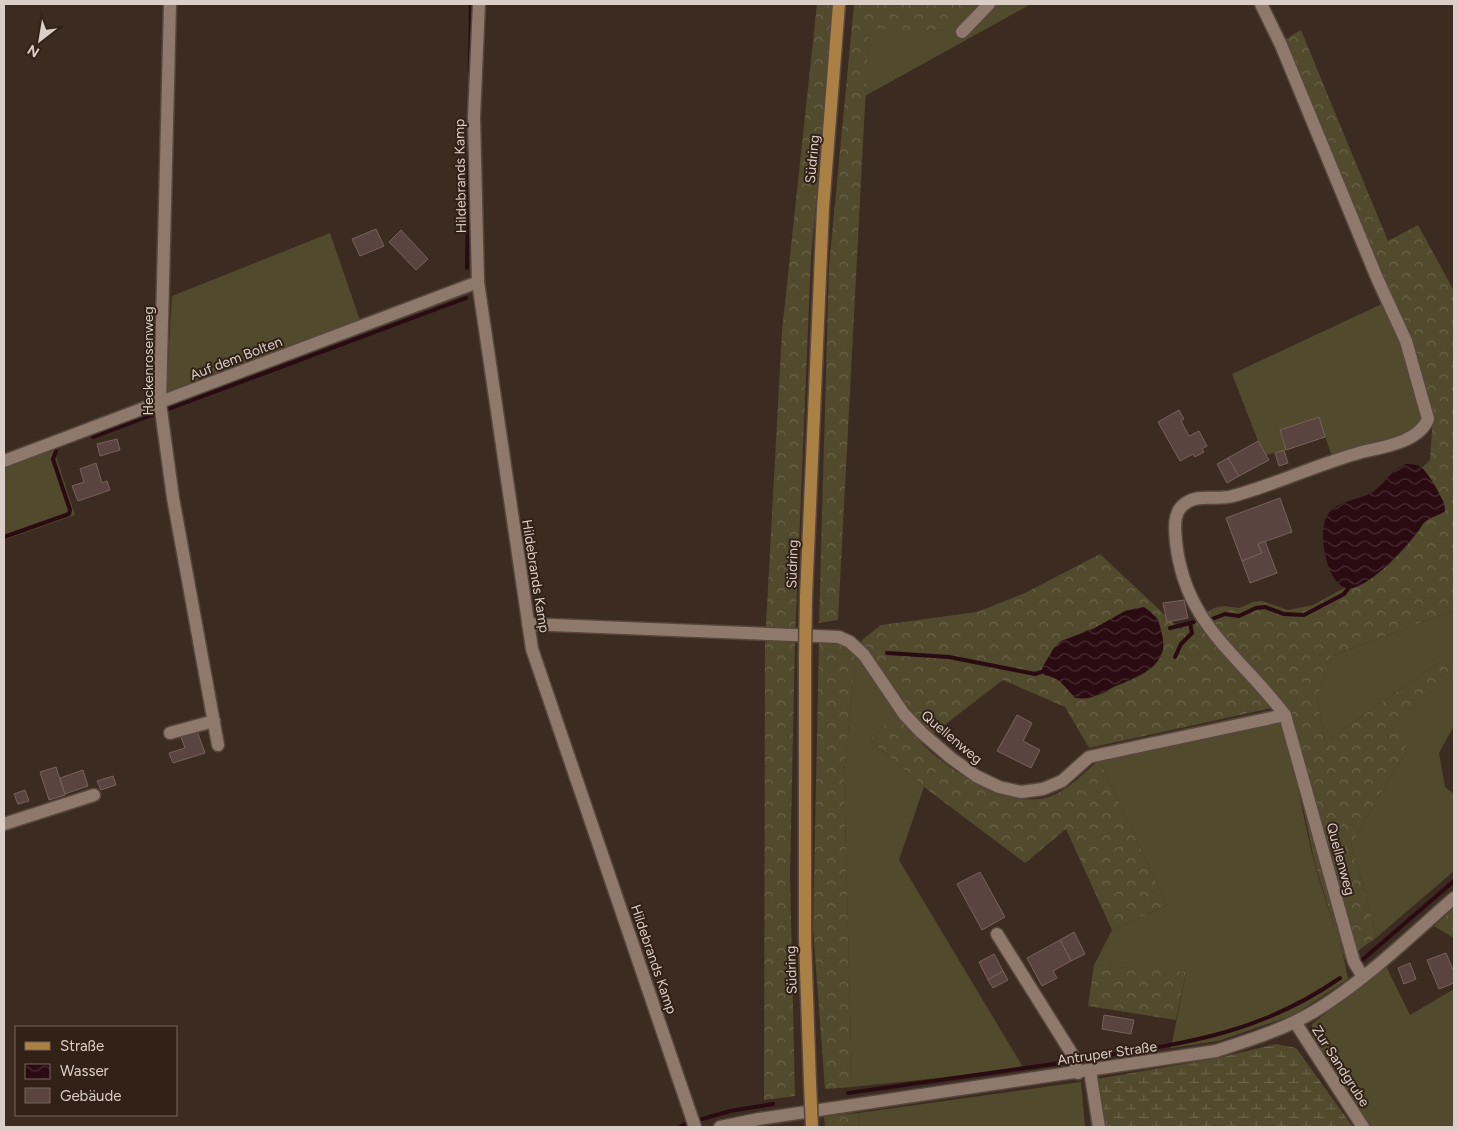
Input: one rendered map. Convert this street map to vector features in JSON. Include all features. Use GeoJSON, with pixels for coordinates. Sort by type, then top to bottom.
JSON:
{"type":"FeatureCollection","features":[{"type":"Feature","properties":{"kind":"main road","name":"Südring"},"geometry":{"type":"LineString","coordinates":[[812,1127],[805,940],[806,597],[822,208],[840,4]]}},
{"type":"Feature","properties":{"kind":"street","name":"Heckenrosenweg"},"geometry":{"type":"LineString","coordinates":[[170,4],[160,403],[173,498],[218,745]]}},
{"type":"Feature","properties":{"kind":"street","name":"Hildebrands Kamp"},"geometry":{"type":"LineString","coordinates":[[479,4],[474,117],[478,282],[532,649],[695,1127]]}},
{"type":"Feature","properties":{"kind":"street"},"geometry":{"type":"LineString","coordinates":[[962,32],[989,4]]}},
{"type":"Feature","properties":{"kind":"street"},"geometry":{"type":"LineString","coordinates":[[1261,4],[1281,45],[1377,278],[1406,341],[1428,419],[1426,424],[1411,436],[1393,444],[1308,469],[1232,497],[1196,498],[1187,502],[1177,513],[1175,526],[1178,562],[1198,612],[1285,715]]}},
{"type":"Feature","properties":{"kind":"street","name":"Auf dem Bolten"},"geometry":{"type":"LineString","coordinates":[[4,460],[478,282]]}},
{"type":"Feature","properties":{"kind":"street","name":"Quellenweg"},"geometry":{"type":"LineString","coordinates":[[528,624],[839,637],[850,642],[864,655],[904,714],[922,734],[976,776],[999,787],[1021,792],[1043,789],[1062,781],[1090,757],[1285,715],[1354,962],[1363,977]]}},
{"type":"Feature","properties":{"kind":"street"},"geometry":{"type":"LineString","coordinates":[[170,732],[214,721]]}},
{"type":"Feature","properties":{"kind":"street"},"geometry":{"type":"LineString","coordinates":[[4,824],[94,795]]}},
{"type":"Feature","properties":{"kind":"street","name":"Antruper Straße"},"geometry":{"type":"LineString","coordinates":[[720,1127],[759,1119],[1216,1051],[1295,1022],[1326,1003],[1363,977],[1454,898]]}},
{"type":"Feature","properties":{"kind":"street"},"geometry":{"type":"LineString","coordinates":[[997,934],[1084,1072],[1099,1127]]}},
{"type":"Feature","properties":{"kind":"street","name":"Zur Sandgrube"},"geometry":{"type":"LineString","coordinates":[[1295,1022],[1362,1127]]}},
{"type":"Feature","properties":{"kind":"green space"},"geometry":{"type":"Polygon","coordinates":[[[817,4],[835,4],[811,257],[795,639],[790,875],[795,1096],[764,1100],[765,642],[782,331],[817,4]]]}},
{"type":"Feature","properties":{"kind":"green space"},"geometry":{"type":"Polygon","coordinates":[[[854,4],[980,4],[948,31],[869,29],[838,620],[819,623],[829,266],[854,4]]]}},
{"type":"Feature","properties":{"kind":"green space"},"geometry":{"type":"Polygon","coordinates":[[[980,4],[1031,4],[865,96],[869,28],[948,31],[980,4]]]}},
{"type":"Feature","properties":{"kind":"green space"},"geometry":{"type":"Polygon","coordinates":[[[1301,30],[1388,241],[1418,225],[1454,291],[1454,610],[1332,656],[1317,698],[1325,742],[1444,659],[1451,676],[1400,716],[1406,751],[1351,844],[1377,937],[1345,960],[1315,864],[1292,753],[1286,705],[1089,748],[1065,707],[1003,680],[921,743],[947,765],[964,776],[1001,794],[1020,799],[1038,799],[1054,795],[1072,784],[1099,760],[1167,905],[1112,930],[1066,829],[1025,863],[924,787],[870,740],[904,705],[862,647],[862,640],[881,625],[977,612],[1025,593],[1100,554],[1180,629],[1214,608],[1224,606],[1239,608],[1253,602],[1262,601],[1288,610],[1313,605],[1344,588],[1353,587],[1373,577],[1395,558],[1418,532],[1424,522],[1445,511],[1444,502],[1422,468],[1430,460],[1433,416],[1409,337],[1283,41],[1301,30]],[[1135,608],[1093,629],[1087,630],[1054,648],[1042,668],[1064,683],[1069,691],[1093,695],[1102,694],[1139,676],[1156,663],[1161,655],[1163,645],[1162,632],[1157,617],[1135,608]]]}},
{"type":"Feature","properties":{"kind":"green space"},"geometry":{"type":"Polygon","coordinates":[[[330,233],[360,320],[166,395],[172,296],[330,233]]]}},
{"type":"Feature","properties":{"kind":"green space"},"geometry":{"type":"Polygon","coordinates":[[[1386,302],[1406,351],[1427,425],[1406,435],[1332,456],[1318,417],[1280,430],[1286,450],[1266,455],[1258,441],[1232,374],[1386,302]]]}},
{"type":"Feature","properties":{"kind":"green space"},"geometry":{"type":"Polygon","coordinates":[[[53,447],[75,515],[4,540],[4,465],[53,447]]]}},
{"type":"Feature","properties":{"kind":"green space"},"geometry":{"type":"Polygon","coordinates":[[[1454,610],[1454,726],[1439,753],[1445,787],[1454,794],[1454,871],[1377,937],[1351,844],[1406,751],[1399,716],[1451,676],[1444,659],[1325,742],[1317,698],[1332,656],[1454,610]]]}},
{"type":"Feature","properties":{"kind":"green space"},"geometry":{"type":"Polygon","coordinates":[[[819,640],[841,644],[856,655],[844,773],[852,1087],[825,1089],[813,928],[819,640]]]}},
{"type":"Feature","properties":{"kind":"green space"},"geometry":{"type":"Polygon","coordinates":[[[856,655],[898,712],[870,740],[924,787],[899,860],[1024,1069],[852,1087],[844,773],[856,655]]]}},
{"type":"Feature","properties":{"kind":"green space"},"geometry":{"type":"Polygon","coordinates":[[[1281,723],[1287,740],[1315,865],[1338,936],[1348,979],[1294,1015],[1218,1041],[1171,1048],[1186,973],[1094,965],[1112,930],[1167,905],[1099,760],[1281,723]]]}},
{"type":"Feature","properties":{"kind":"green space"},"geometry":{"type":"Polygon","coordinates":[[[1454,908],[1454,938],[1434,926],[1454,908]]]}},
{"type":"Feature","properties":{"kind":"green space"},"geometry":{"type":"Polygon","coordinates":[[[1094,965],[1186,972],[1176,1020],[1088,1006],[1094,965]]]}},
{"type":"Feature","properties":{"kind":"green space"},"geometry":{"type":"Polygon","coordinates":[[[1386,966],[1410,1015],[1454,989],[1454,1127],[1368,1127],[1313,1039],[1312,1024],[1386,966]]]}},
{"type":"Feature","properties":{"kind":"green space"},"geometry":{"type":"Polygon","coordinates":[[[1276,1044],[1296,1048],[1353,1127],[1105,1127],[1097,1079],[1218,1058],[1276,1044]]]}},
{"type":"Feature","properties":{"kind":"green space"},"geometry":{"type":"Polygon","coordinates":[[[1081,1082],[1085,1127],[859,1127],[858,1113],[1081,1082]]]}},
{"type":"Feature","properties":{"kind":"green space"},"geometry":{"type":"Polygon","coordinates":[[[858,1113],[859,1127],[825,1127],[824,1116],[858,1113]]]}},
{"type":"Feature","properties":{"kind":"water"},"geometry":{"type":"Polygon","coordinates":[[[1406,464],[1418,466],[1425,471],[1440,495],[1445,511],[1424,523],[1381,571],[1365,583],[1347,588],[1332,575],[1324,551],[1323,538],[1326,518],[1334,508],[1371,493],[1396,470],[1406,464]]]}},
{"type":"Feature","properties":{"kind":"water"},"geometry":{"type":"Polygon","coordinates":[[[1144,607],[1158,622],[1163,646],[1161,656],[1148,670],[1090,698],[1075,698],[1058,680],[1044,675],[1042,668],[1054,648],[1061,641],[1093,629],[1125,611],[1144,607]]]}},
{"type":"Feature","properties":{"kind":"building"},"geometry":{"type":"Polygon","coordinates":[[[376,229],[384,246],[360,256],[352,239],[376,229]]]}},
{"type":"Feature","properties":{"kind":"building"},"geometry":{"type":"Polygon","coordinates":[[[401,230],[428,259],[416,270],[389,242],[401,230]]]}},
{"type":"Feature","properties":{"kind":"building"},"geometry":{"type":"Polygon","coordinates":[[[1179,410],[1184,419],[1181,421],[1189,436],[1199,431],[1207,446],[1202,449],[1204,452],[1195,457],[1193,454],[1180,461],[1158,422],[1179,410]]]}},
{"type":"Feature","properties":{"kind":"building"},"geometry":{"type":"Polygon","coordinates":[[[1319,417],[1325,437],[1286,450],[1280,430],[1319,417]]]}},
{"type":"Feature","properties":{"kind":"building"},"geometry":{"type":"Polygon","coordinates":[[[117,439],[120,450],[100,456],[97,444],[117,439]]]}},
{"type":"Feature","properties":{"kind":"building"},"geometry":{"type":"Polygon","coordinates":[[[1258,441],[1269,460],[1239,476],[1228,458],[1258,441]]]}},
{"type":"Feature","properties":{"kind":"building"},"geometry":{"type":"Polygon","coordinates":[[[1284,450],[1288,463],[1279,466],[1275,453],[1284,450]]]}},
{"type":"Feature","properties":{"kind":"building"},"geometry":{"type":"Polygon","coordinates":[[[1228,458],[1239,476],[1227,483],[1217,464],[1228,458]]]}},
{"type":"Feature","properties":{"kind":"building"},"geometry":{"type":"Polygon","coordinates":[[[96,463],[102,483],[107,481],[110,490],[78,501],[72,486],[84,482],[80,469],[96,463]]]}},
{"type":"Feature","properties":{"kind":"building"},"geometry":{"type":"Polygon","coordinates":[[[1280,498],[1292,532],[1258,544],[1262,553],[1242,561],[1226,518],[1280,498]]]}},
{"type":"Feature","properties":{"kind":"building"},"geometry":{"type":"Polygon","coordinates":[[[1265,541],[1277,573],[1250,583],[1242,561],[1262,553],[1258,544],[1265,541]]]}},
{"type":"Feature","properties":{"kind":"building"},"geometry":{"type":"Polygon","coordinates":[[[1184,600],[1188,618],[1167,622],[1163,603],[1184,600]]]}},
{"type":"Feature","properties":{"kind":"building"},"geometry":{"type":"Polygon","coordinates":[[[1017,715],[1032,723],[1023,741],[1040,750],[1031,768],[997,751],[1017,715]]]}},
{"type":"Feature","properties":{"kind":"building"},"geometry":{"type":"Polygon","coordinates":[[[197,731],[205,753],[173,763],[169,753],[185,748],[181,737],[197,731]]]}},
{"type":"Feature","properties":{"kind":"building"},"geometry":{"type":"Polygon","coordinates":[[[56,767],[65,795],[49,800],[40,772],[56,767]]]}},
{"type":"Feature","properties":{"kind":"building"},"geometry":{"type":"Polygon","coordinates":[[[83,770],[88,786],[65,794],[60,778],[83,770]]]}},
{"type":"Feature","properties":{"kind":"building"},"geometry":{"type":"Polygon","coordinates":[[[113,776],[116,785],[101,790],[97,781],[113,776]]]}},
{"type":"Feature","properties":{"kind":"building"},"geometry":{"type":"Polygon","coordinates":[[[25,790],[29,801],[18,804],[14,794],[25,790]]]}},
{"type":"Feature","properties":{"kind":"building"},"geometry":{"type":"Polygon","coordinates":[[[980,872],[1005,917],[982,930],[957,884],[980,872]]]}},
{"type":"Feature","properties":{"kind":"building"},"geometry":{"type":"Polygon","coordinates":[[[1074,932],[1085,954],[1071,961],[1060,940],[1074,932]]]}},
{"type":"Feature","properties":{"kind":"building"},"geometry":{"type":"Polygon","coordinates":[[[1060,940],[1071,961],[1053,971],[1057,978],[1042,986],[1027,958],[1060,940]]]}},
{"type":"Feature","properties":{"kind":"building"},"geometry":{"type":"Polygon","coordinates":[[[1446,953],[1454,972],[1454,983],[1439,989],[1427,960],[1446,953]]]}},
{"type":"Feature","properties":{"kind":"building"},"geometry":{"type":"Polygon","coordinates":[[[994,954],[1003,971],[988,980],[979,962],[994,954]]]}},
{"type":"Feature","properties":{"kind":"building"},"geometry":{"type":"Polygon","coordinates":[[[1410,963],[1416,979],[1404,984],[1398,968],[1410,963]]]}},
{"type":"Feature","properties":{"kind":"building"},"geometry":{"type":"Polygon","coordinates":[[[1003,971],[1008,980],[993,988],[988,980],[1003,971]]]}},
{"type":"Feature","properties":{"kind":"building"},"geometry":{"type":"Polygon","coordinates":[[[1104,1015],[1134,1020],[1131,1034],[1102,1029],[1104,1015]]]}},
{"type":"Feature","properties":{"kind":"waterway"},"geometry":{"type":"LineString","coordinates":[[470,71],[471,4]]}},
{"type":"Feature","properties":{"kind":"waterway"},"geometry":{"type":"LineString","coordinates":[[467,268],[469,150]]}},
{"type":"Feature","properties":{"kind":"waterway"},"geometry":{"type":"LineString","coordinates":[[93,437],[466,298]]}},
{"type":"Feature","properties":{"kind":"waterway"},"geometry":{"type":"LineString","coordinates":[[4,537],[69,514],[70,510],[53,459],[56,451]]}},
{"type":"Feature","properties":{"kind":"waterway"},"geometry":{"type":"LineString","coordinates":[[1212,619],[1225,614],[1239,616],[1256,608],[1265,607],[1284,614],[1304,615],[1344,594],[1350,586]]}},
{"type":"Feature","properties":{"kind":"waterway"},"geometry":{"type":"LineString","coordinates":[[1170,628],[1194,622]]}},
{"type":"Feature","properties":{"kind":"waterway"},"geometry":{"type":"LineString","coordinates":[[1175,657],[1181,644],[1192,633],[1190,623]]}},
{"type":"Feature","properties":{"kind":"waterway"},"geometry":{"type":"LineString","coordinates":[[887,653],[949,657],[1035,674],[1047,670]]}},
{"type":"Feature","properties":{"kind":"waterway"},"geometry":{"type":"LineString","coordinates":[[1361,961],[1454,881]]}},
{"type":"Feature","properties":{"kind":"waterway"},"geometry":{"type":"LineString","coordinates":[[1096,1057],[1223,1033],[1281,1012],[1311,997],[1340,978]]}},
{"type":"Feature","properties":{"kind":"waterway"},"geometry":{"type":"LineString","coordinates":[[848,1093],[1068,1062]]}},
{"type":"Feature","properties":{"kind":"waterway"},"geometry":{"type":"LineString","coordinates":[[702,1119],[730,1111],[773,1104]]}},
{"type":"Feature","properties":{"kind":"waterway"},"geometry":{"type":"LineString","coordinates":[[680,1127],[685,1124]]}}]}
